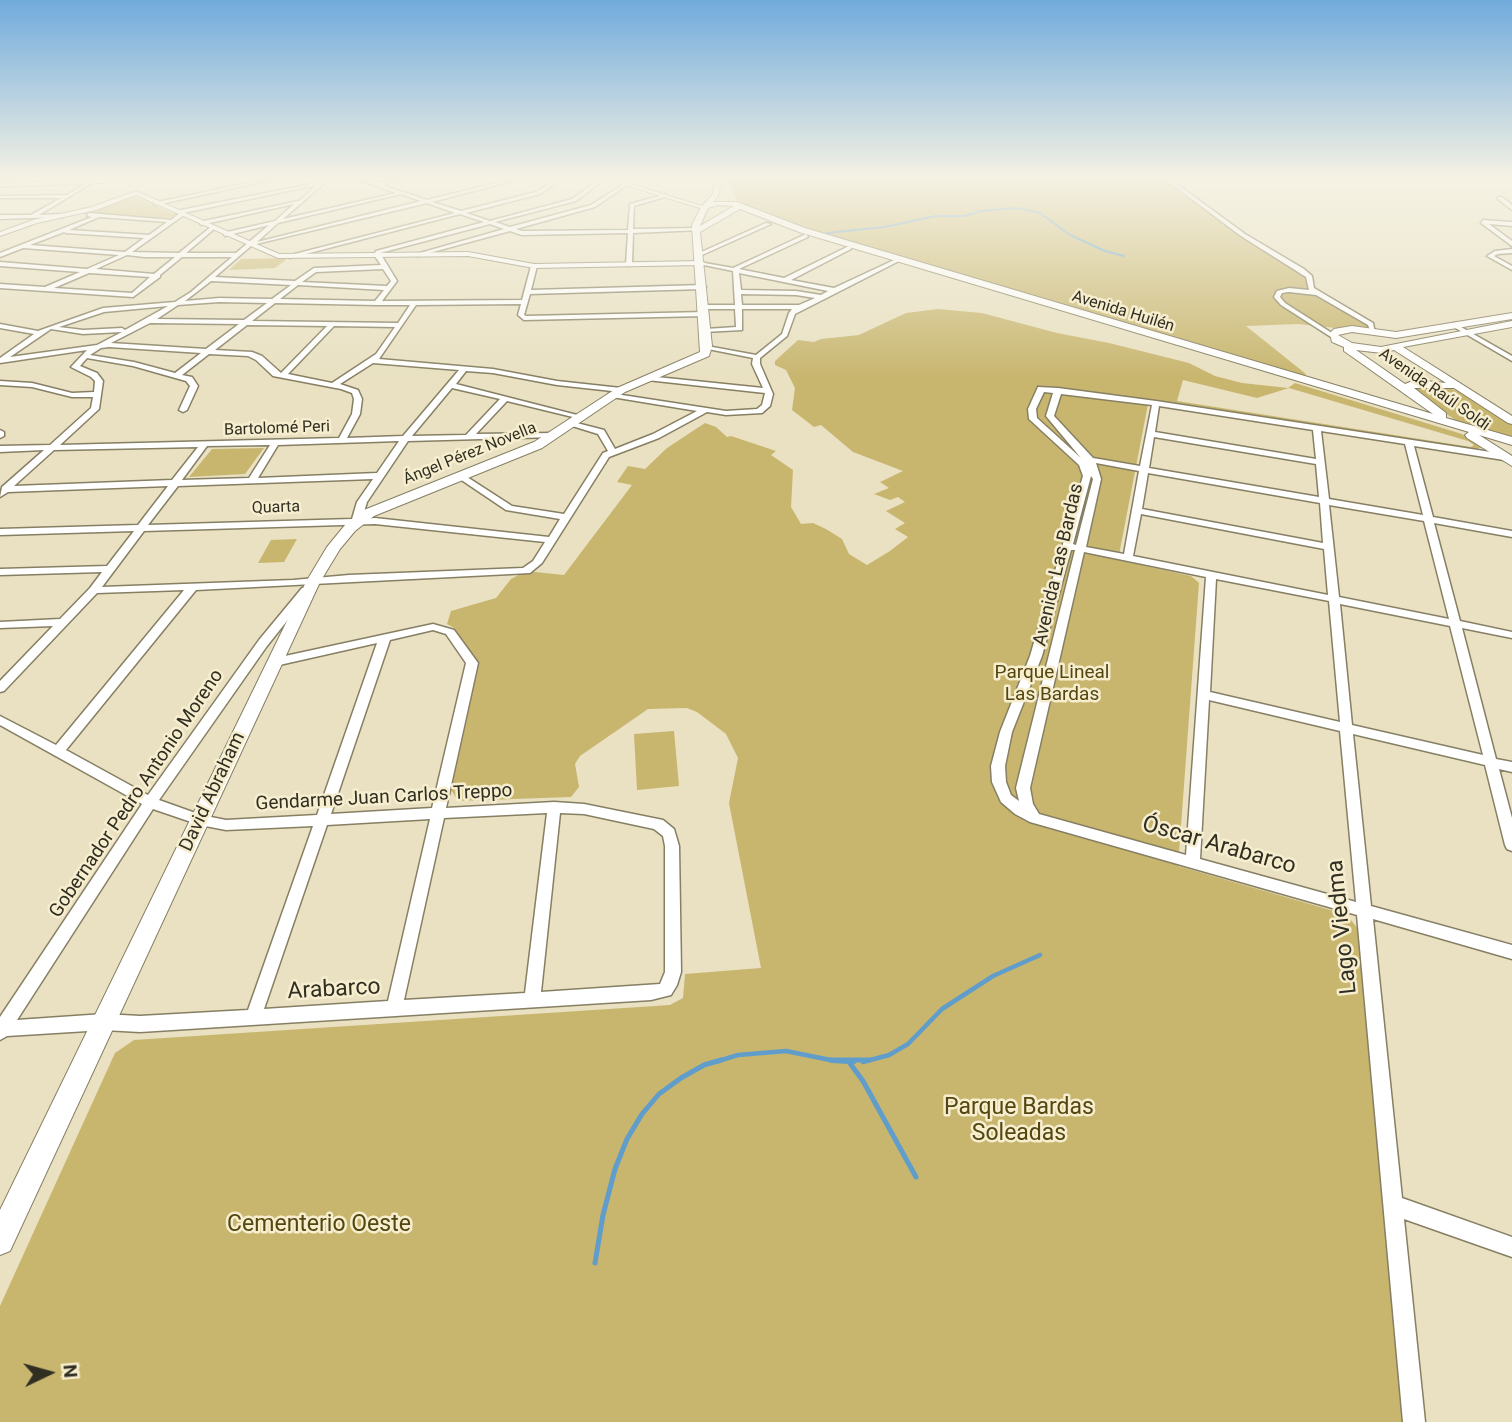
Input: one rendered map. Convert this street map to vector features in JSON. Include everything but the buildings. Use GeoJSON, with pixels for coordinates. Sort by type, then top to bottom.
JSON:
{"type":"FeatureCollection","features":[{"type":"Feature","properties":{"kind":"main road"},"geometry":{"type":"LineString","coordinates":[[699,245],[707,348]]}},
{"type":"Feature","properties":{"kind":"main road","name":"Avenida Huilén"},"geometry":{"type":"LineString","coordinates":[[840,245],[1472,436]]}},
{"type":"Feature","properties":{"kind":"main road","name":"Avenida Huilén"},"geometry":{"type":"LineString","coordinates":[[855,245],[1426,411],[1457,425],[1512,441]]}},
{"type":"Feature","properties":{"kind":"main road"},"geometry":{"type":"LineString","coordinates":[[1512,316],[1397,335],[1343,329],[1335,332],[1336,339],[1369,350],[1386,350],[1512,324]]}},
{"type":"Feature","properties":{"kind":"main road","name":"Avenida Raúl Soldi"},"geometry":{"type":"LineString","coordinates":[[1377,333],[1393,340],[1395,346],[1510,418]]}},
{"type":"Feature","properties":{"kind":"main road","name":"Avenida Raúl Soldi"},"geometry":{"type":"LineString","coordinates":[[1336,339],[1410,393],[1426,411]]}},
{"type":"Feature","properties":{"kind":"main road","name":"Ángel Pérez Novella"},"geometry":{"type":"LineString","coordinates":[[357,521],[387,505],[538,445],[617,392],[701,356],[707,348]]}},
{"type":"Feature","properties":{"kind":"main road"},"geometry":{"type":"LineString","coordinates":[[1410,393],[1408,387],[1413,383],[1434,383],[1455,389],[1487,405]]}},
{"type":"Feature","properties":{"kind":"main road","name":"Avenida Raúl Soldi"},"geometry":{"type":"LineString","coordinates":[[1457,425],[1510,459]]}},
{"type":"Feature","properties":{"kind":"main road","name":"David Abraham"},"geometry":{"type":"LineString","coordinates":[[0,1241],[313,582],[334,547],[357,521]]}},
{"type":"Feature","properties":{"kind":"street"},"geometry":{"type":"LineString","coordinates":[[46,289],[126,254],[138,245]]}},
{"type":"Feature","properties":{"kind":"street"},"geometry":{"type":"LineString","coordinates":[[0,286],[134,295],[193,245]]}},
{"type":"Feature","properties":{"kind":"street"},"geometry":{"type":"LineString","coordinates":[[3,492],[91,414],[97,404],[97,378],[76,369],[85,356],[97,346],[149,321],[176,304],[211,279],[250,245]]}},
{"type":"Feature","properties":{"kind":"street"},"geometry":{"type":"LineString","coordinates":[[251,245],[275,256],[468,254],[534,266],[629,264],[700,258],[725,245]]}},
{"type":"Feature","properties":{"kind":"street"},"geometry":{"type":"LineString","coordinates":[[290,256],[331,245]]}},
{"type":"Feature","properties":{"kind":"street"},"geometry":{"type":"LineString","coordinates":[[377,255],[404,245]]}},
{"type":"Feature","properties":{"kind":"street"},"geometry":{"type":"LineString","coordinates":[[415,255],[449,245]]}},
{"type":"Feature","properties":{"kind":"street"},"geometry":{"type":"LineString","coordinates":[[629,264],[630,245]]}},
{"type":"Feature","properties":{"kind":"street"},"geometry":{"type":"LineString","coordinates":[[735,270],[786,245]]}},
{"type":"Feature","properties":{"kind":"street"},"geometry":{"type":"LineString","coordinates":[[1261,245],[1302,270],[1309,276],[1311,289],[1371,324],[1377,333]]}},
{"type":"Feature","properties":{"kind":"street"},"geometry":{"type":"LineString","coordinates":[[0,255],[22,246],[126,254],[239,255]]}},
{"type":"Feature","properties":{"kind":"street"},"geometry":{"type":"LineString","coordinates":[[785,280],[849,248]]}},
{"type":"Feature","properties":{"kind":"street"},"geometry":{"type":"LineString","coordinates":[[1512,251],[1492,253],[1490,256],[1512,268]]}},
{"type":"Feature","properties":{"kind":"street"},"geometry":{"type":"LineString","coordinates":[[377,255],[394,280],[377,303]]}},
{"type":"Feature","properties":{"kind":"street"},"geometry":{"type":"LineString","coordinates":[[700,258],[735,270],[837,291]]}},
{"type":"Feature","properties":{"kind":"street"},"geometry":{"type":"LineString","coordinates":[[372,361],[464,369],[617,392],[705,410],[732,413],[762,410],[766,406],[768,391],[756,364],[757,357],[785,335],[793,311],[895,261]]}},
{"type":"Feature","properties":{"kind":"street"},"geometry":{"type":"LineString","coordinates":[[0,264],[158,276]]}},
{"type":"Feature","properties":{"kind":"street"},"geometry":{"type":"LineString","coordinates":[[534,266],[521,315],[524,318],[705,311],[739,307],[801,307]]}},
{"type":"Feature","properties":{"kind":"street"},"geometry":{"type":"LineString","coordinates":[[177,375],[316,269],[386,267]]}},
{"type":"Feature","properties":{"kind":"street"},"geometry":{"type":"LineString","coordinates":[[706,331],[741,328],[735,270]]}},
{"type":"Feature","properties":{"kind":"street"},"geometry":{"type":"LineString","coordinates":[[211,279],[390,288]]}},
{"type":"Feature","properties":{"kind":"street"},"geometry":{"type":"LineString","coordinates":[[527,292],[703,287]]}},
{"type":"Feature","properties":{"kind":"street"},"geometry":{"type":"LineString","coordinates":[[1322,294],[1295,290],[1277,295],[1283,304],[1336,339]]}},
{"type":"Feature","properties":{"kind":"street"},"geometry":{"type":"LineString","coordinates":[[737,292],[796,293],[824,297]]}},
{"type":"Feature","properties":{"kind":"street"},"geometry":{"type":"LineString","coordinates":[[1,361],[49,328],[100,311],[176,304],[273,301],[414,304],[524,302]]}},
{"type":"Feature","properties":{"kind":"street"},"geometry":{"type":"LineString","coordinates":[[334,385],[381,353],[414,304]]}},
{"type":"Feature","properties":{"kind":"street"},"geometry":{"type":"LineString","coordinates":[[149,321],[400,325]]}},
{"type":"Feature","properties":{"kind":"street"},"geometry":{"type":"LineString","coordinates":[[1454,325],[1509,356]]}},
{"type":"Feature","properties":{"kind":"street"},"geometry":{"type":"LineString","coordinates":[[0,326],[40,333]]}},
{"type":"Feature","properties":{"kind":"street"},"geometry":{"type":"LineString","coordinates":[[282,376],[331,326]]}},
{"type":"Feature","properties":{"kind":"street"},"geometry":{"type":"LineString","coordinates":[[49,328],[83,332],[130,330]]}},
{"type":"Feature","properties":{"kind":"street"},"geometry":{"type":"LineString","coordinates":[[1,361],[97,346],[255,356],[272,372],[282,376],[334,385],[355,392],[358,399],[354,422],[341,441]]}},
{"type":"Feature","properties":{"kind":"street"},"geometry":{"type":"LineString","coordinates":[[707,348],[757,357]]}},
{"type":"Feature","properties":{"kind":"street"},"geometry":{"type":"LineString","coordinates":[[0,351],[13,352]]}},
{"type":"Feature","properties":{"kind":"street"},"geometry":{"type":"LineString","coordinates":[[85,356],[134,364],[189,379],[194,386],[183,410]]}},
{"type":"Feature","properties":{"kind":"street","name":"David Abraham"},"geometry":{"type":"LineString","coordinates":[[357,521],[359,507],[405,439],[464,369]]}},
{"type":"Feature","properties":{"kind":"street"},"geometry":{"type":"LineString","coordinates":[[647,378],[768,391]]}},
{"type":"Feature","properties":{"kind":"street"},"geometry":{"type":"LineString","coordinates":[[0,383],[32,385],[72,395],[98,394]]}},
{"type":"Feature","properties":{"kind":"street"},"geometry":{"type":"LineString","coordinates":[[451,385],[506,398],[577,420],[601,432],[612,451]]}},
{"type":"Feature","properties":{"kind":"street","name":"Avenida Las Bardas"},"geometry":{"type":"LineString","coordinates":[[1043,388],[1058,390],[1050,416],[1090,460],[1096,472],[1096,485],[1023,788],[1026,805],[1035,818],[1020,810],[1006,797],[999,782],[998,766],[1006,732],[1036,656],[1087,476],[1083,464],[1033,419],[1032,409],[1043,388]]}},
{"type":"Feature","properties":{"kind":"street"},"geometry":{"type":"LineString","coordinates":[[1058,390],[1510,459]]}},
{"type":"Feature","properties":{"kind":"street"},"geometry":{"type":"LineString","coordinates":[[468,438],[506,398]]}},
{"type":"Feature","properties":{"kind":"street"},"geometry":{"type":"LineString","coordinates":[[1128,558],[1156,403]]}},
{"type":"Feature","properties":{"kind":"street"},"geometry":{"type":"LineString","coordinates":[[94,590],[526,571],[537,563],[601,460],[612,451],[656,436],[705,410]]}},
{"type":"Feature","properties":{"kind":"street","name":"Lago Viedma"},"geometry":{"type":"LineString","coordinates":[[1317,428],[1414,1422]]}},
{"type":"Feature","properties":{"kind":"street"},"geometry":{"type":"LineString","coordinates":[[1151,434],[1321,462]]}},
{"type":"Feature","properties":{"kind":"street","name":"Bartolomé Peri"},"geometry":{"type":"LineString","coordinates":[[0,449],[555,435]]}},
{"type":"Feature","properties":{"kind":"street"},"geometry":{"type":"LineString","coordinates":[[251,481],[275,443]]}},
{"type":"Feature","properties":{"kind":"street"},"geometry":{"type":"LineString","coordinates":[[1409,443],[1512,845]]}},
{"type":"Feature","properties":{"kind":"street"},"geometry":{"type":"LineString","coordinates":[[0,688],[94,590],[204,445]]}},
{"type":"Feature","properties":{"kind":"street"},"geometry":{"type":"LineString","coordinates":[[1077,458],[1512,534]]}},
{"type":"Feature","properties":{"kind":"street"},"geometry":{"type":"LineString","coordinates":[[3,492],[175,483],[379,477]]}},
{"type":"Feature","properties":{"kind":"street"},"geometry":{"type":"LineString","coordinates":[[461,477],[509,508],[566,517]]}},
{"type":"Feature","properties":{"kind":"street"},"geometry":{"type":"LineString","coordinates":[[1137,511],[1329,547]]}},
{"type":"Feature","properties":{"kind":"street","name":"Quarta"},"geometry":{"type":"LineString","coordinates":[[0,532],[357,521],[389,522],[551,540]]}},
{"type":"Feature","properties":{"kind":"street"},"geometry":{"type":"LineString","coordinates":[[1068,545],[1512,635]]}},
{"type":"Feature","properties":{"kind":"street"},"geometry":{"type":"LineString","coordinates":[[0,572],[110,569]]}},
{"type":"Feature","properties":{"kind":"street"},"geometry":{"type":"LineString","coordinates":[[1193,862],[1211,574]]}},
{"type":"Feature","properties":{"kind":"street","name":"Gobernador Pedro Antonio Moreno"},"geometry":{"type":"LineString","coordinates":[[1,1030],[152,803],[263,643],[313,582]]}},
{"type":"Feature","properties":{"kind":"street"},"geometry":{"type":"LineString","coordinates":[[58,751],[193,586]]}},
{"type":"Feature","properties":{"kind":"street"},"geometry":{"type":"LineString","coordinates":[[0,625],[63,622]]}},
{"type":"Feature","properties":{"kind":"street"},"geometry":{"type":"LineString","coordinates":[[275,662],[439,627],[450,632],[473,667],[394,1009]]}},
{"type":"Feature","properties":{"kind":"street"},"geometry":{"type":"LineString","coordinates":[[253,1018],[386,637]]}},
{"type":"Feature","properties":{"kind":"street"},"geometry":{"type":"LineString","coordinates":[[1203,695],[1512,767]]}},
{"type":"Feature","properties":{"kind":"street","name":"Gendarme Juan Carlos Treppo"},"geometry":{"type":"LineString","coordinates":[[0,720],[152,803],[200,820],[240,825],[554,807],[584,809],[648,821],[665,828],[672,846],[673,972],[670,985]]}},
{"type":"Feature","properties":{"kind":"street"},"geometry":{"type":"LineString","coordinates":[[532,1001],[554,807]]}},
{"type":"Feature","properties":{"kind":"street","name":"Óscar Arabarco"},"geometry":{"type":"LineString","coordinates":[[1035,818],[1512,952]]}},
{"type":"Feature","properties":{"kind":"street","name":"Arabarco"},"geometry":{"type":"LineString","coordinates":[[1,1030],[104,1022],[140,1024],[253,1018],[651,993],[670,985]]}},
{"type":"Feature","properties":{"kind":"street"},"geometry":{"type":"LineString","coordinates":[[1393,1205],[1512,1247]]}},
{"type":"Feature","properties":{"kind":"green space"},"geometry":{"type":"Polygon","coordinates":[[[860,245],[1260,245],[1307,273],[1311,289],[1371,324],[1373,332],[1298,324],[1246,326],[1306,374],[1303,377],[860,245]]]}},
{"type":"Feature","properties":{"kind":"green space"},"geometry":{"type":"Polygon","coordinates":[[[288,258],[275,268],[229,270],[241,259],[288,258]]]}},
{"type":"Feature","properties":{"kind":"green space","name":"Parque Bardas Soleadas"},"geometry":{"type":"Polygon","coordinates":[[[938,309],[982,313],[1189,363],[1215,376],[1242,383],[1288,388],[1295,383],[1462,434],[1483,447],[1472,450],[1149,399],[1118,560],[1191,576],[1199,583],[1178,866],[1341,913],[1358,929],[1403,1422],[0,1422],[0,1306],[115,1053],[134,1040],[670,1005],[683,998],[685,974],[761,968],[729,803],[738,758],[726,734],[697,712],[687,708],[648,709],[580,756],[575,764],[579,787],[571,797],[458,801],[451,790],[479,663],[454,628],[447,624],[451,611],[496,598],[511,579],[526,571],[564,575],[632,485],[617,482],[628,466],[645,469],[667,448],[705,423],[716,427],[727,437],[776,451],[771,455],[793,470],[791,507],[801,524],[813,523],[826,529],[842,539],[849,554],[867,565],[890,551],[908,537],[895,529],[905,523],[886,511],[905,502],[898,497],[890,500],[874,494],[889,488],[880,482],[903,471],[853,452],[821,425],[814,427],[792,410],[795,388],[786,370],[775,365],[775,361],[798,340],[814,342],[859,335],[906,313],[938,309]],[[1183,380],[1177,401],[1471,447],[1474,445],[1289,388],[1257,398],[1183,380]]]}},
{"type":"Feature","properties":{"kind":"green space"},"geometry":{"type":"Polygon","coordinates":[[[1412,385],[1445,386],[1457,391],[1512,424],[1512,439],[1460,423],[1412,391],[1412,385]]]}},
{"type":"Feature","properties":{"kind":"green space"},"geometry":{"type":"Polygon","coordinates":[[[264,448],[245,474],[189,477],[212,449],[264,448]]]}},
{"type":"Feature","properties":{"kind":"green space"},"geometry":{"type":"Polygon","coordinates":[[[297,539],[284,562],[258,563],[271,540],[297,539]]]}},
{"type":"Feature","properties":{"kind":"green space"},"geometry":{"type":"Polygon","coordinates":[[[674,731],[679,786],[637,790],[634,734],[674,731]]]}},
{"type":"Feature","properties":{"kind":"waterway"},"geometry":{"type":"LineString","coordinates":[[1093,245],[1124,256]]}},
{"type":"Feature","properties":{"kind":"waterway"},"geometry":{"type":"LineString","coordinates":[[863,1062],[889,1055],[908,1044],[942,1009],[993,976],[1040,955]]}},
{"type":"Feature","properties":{"kind":"waterway"},"geometry":{"type":"LineString","coordinates":[[715,1062],[738,1055],[786,1051],[830,1060]]}},
{"type":"Feature","properties":{"kind":"waterway"},"geometry":{"type":"LineString","coordinates":[[595,1263],[603,1215],[615,1169],[627,1139],[642,1114],[659,1094],[681,1078],[704,1065],[721,1060]]}},
{"type":"Feature","properties":{"kind":"waterway"},"geometry":{"type":"LineString","coordinates":[[830,1060],[870,1060]]}},
{"type":"Feature","properties":{"kind":"waterway"},"geometry":{"type":"LineString","coordinates":[[830,1060],[854,1062]]}},
{"type":"Feature","properties":{"kind":"waterway"},"geometry":{"type":"LineString","coordinates":[[849,1062],[863,1081],[916,1177]]}},
{"type":"Feature","properties":{"kind":"park label","name":"Parque Lineal Las Bardas"},"geometry":{"type":"Point","coordinates":[1052,684]}},
{"type":"Feature","properties":{"kind":"park label","name":"Cementerio Oeste"},"geometry":{"type":"Point","coordinates":[319,1225]}}]}
